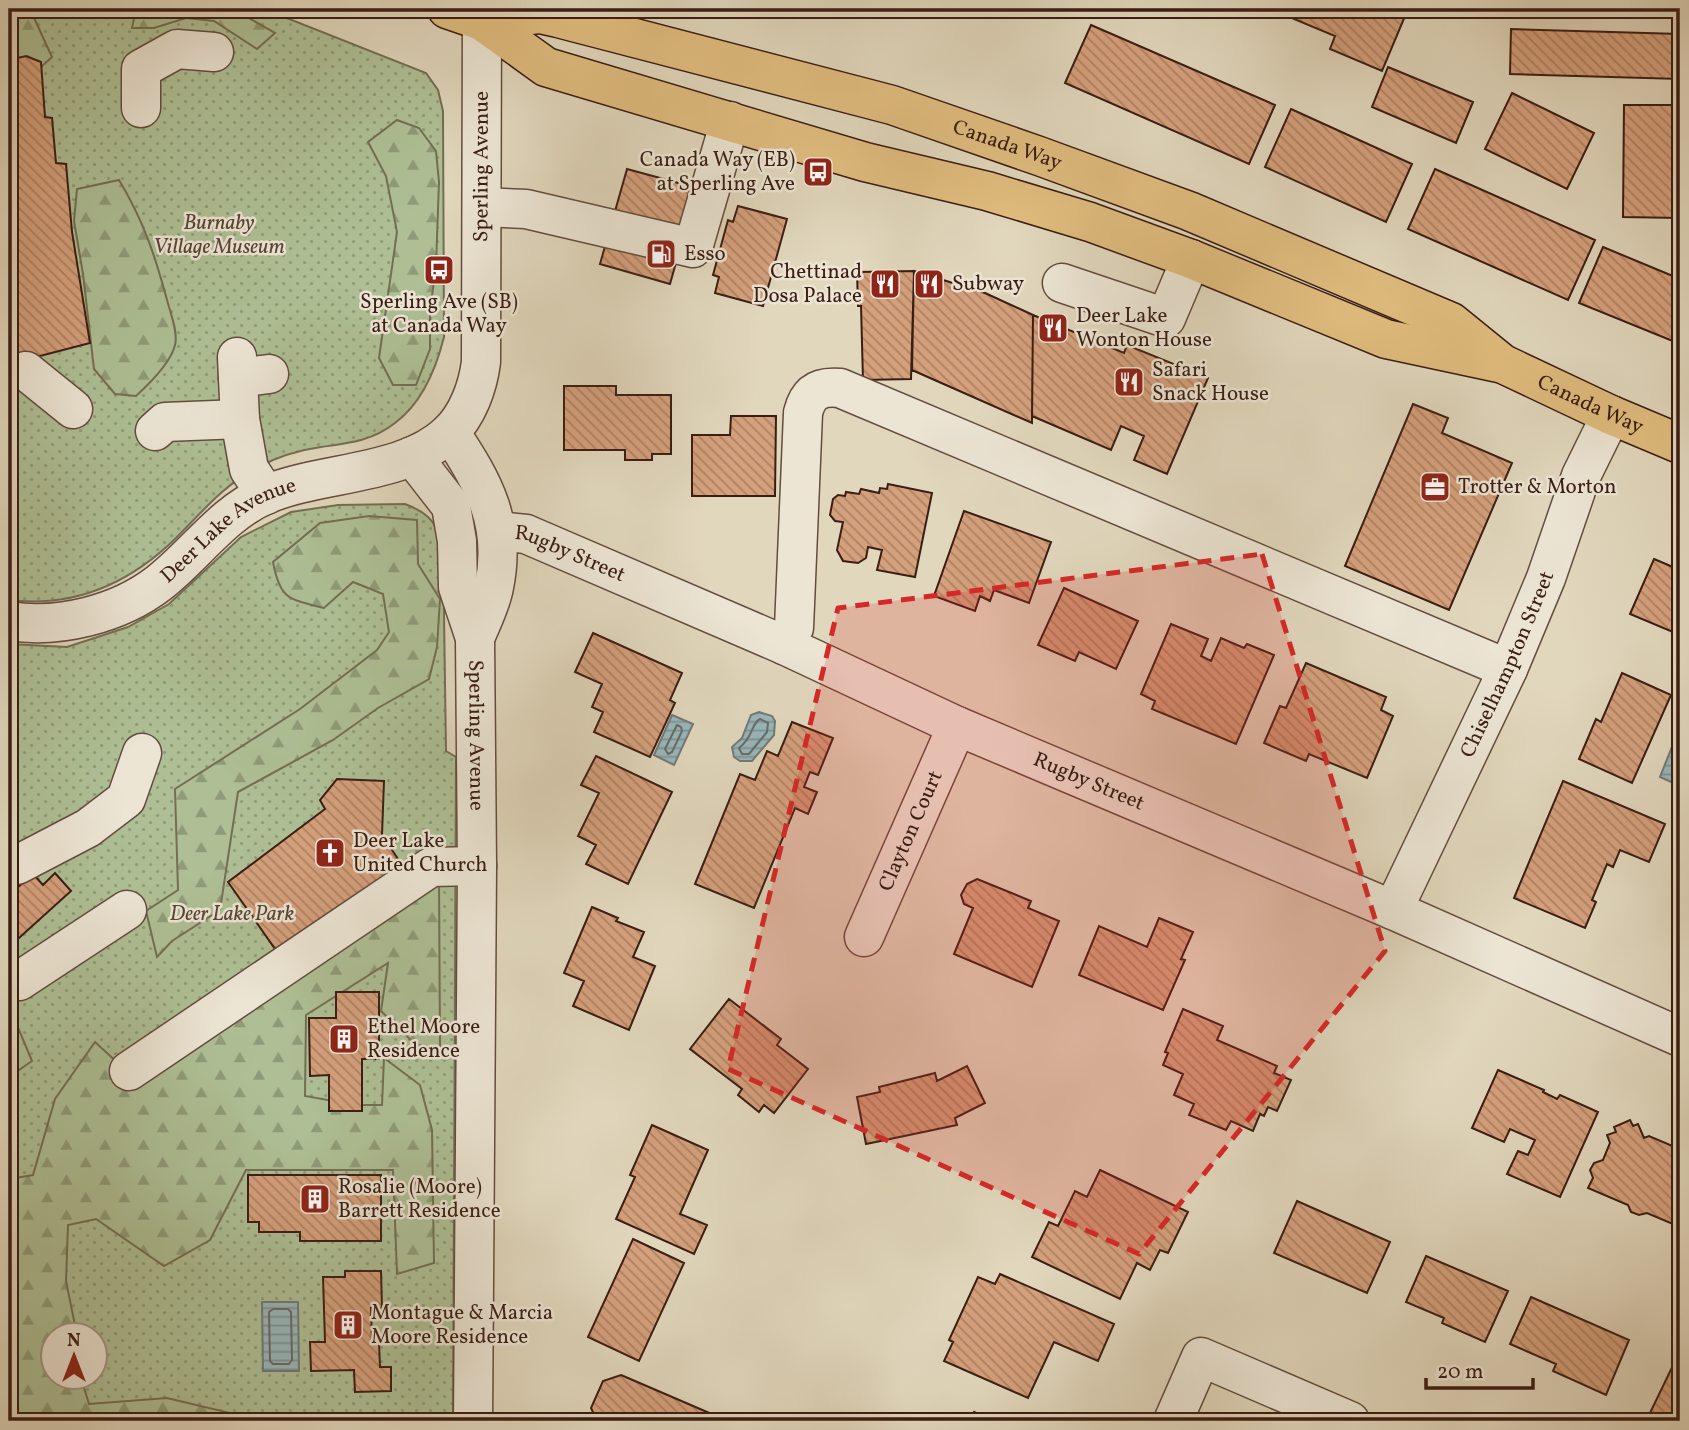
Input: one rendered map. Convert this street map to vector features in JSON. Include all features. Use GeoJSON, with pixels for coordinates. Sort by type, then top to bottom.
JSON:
{"type":"FeatureCollection","features":[{"type":"Feature","properties":{"kind":"main road","name":"Canada Way"},"geometry":{"type":"LineString","coordinates":[[447,9],[482,15],[540,14],[892,105],[1189,211],[1340,273],[1451,322],[1503,364]]}},
{"type":"Feature","properties":{"kind":"main road","name":"Canada Way"},"geometry":{"type":"LineString","coordinates":[[482,15],[546,67],[864,162],[987,191],[1090,222],[1191,259],[1386,339],[1503,364],[1680,444]]}},
{"type":"Feature","properties":{"kind":"street","name":"Sperling Avenue"},"geometry":{"type":"LineString","coordinates":[[475,638],[494,589],[497,531],[493,508],[482,484],[450,432],[478,386],[481,362],[482,15]]}},
{"type":"Feature","properties":{"kind":"street"},"geometry":{"type":"LineString","coordinates":[[141,108],[141,69],[177,49],[214,52]]}},
{"type":"Feature","properties":{"kind":"street"},"geometry":{"type":"LineString","coordinates":[[482,207],[526,209],[693,248],[730,121]]}},
{"type":"Feature","properties":{"kind":"street"},"geometry":{"type":"LineString","coordinates":[[1062,283],[1166,318],[1191,259]]}},
{"type":"Feature","properties":{"kind":"street"},"geometry":{"type":"LineString","coordinates":[[248,369],[240,419],[249,469],[266,495]]}},
{"type":"Feature","properties":{"kind":"street"},"geometry":{"type":"LineString","coordinates":[[26,371],[73,409]]}},
{"type":"Feature","properties":{"kind":"street"},"geometry":{"type":"LineString","coordinates":[[784,645],[794,628],[803,413],[811,394],[825,388],[839,388],[1508,669]]}},
{"type":"Feature","properties":{"kind":"street","name":"Chiselhampton Street"},"geometry":{"type":"LineString","coordinates":[[1393,910],[1508,669],[1546,578],[1581,477],[1611,415]]}},
{"type":"Feature","properties":{"kind":"street"},"geometry":{"type":"LineString","coordinates":[[155,431],[165,422],[240,419]]}},
{"type":"Feature","properties":{"kind":"street","name":"Deer Lake Avenue"},"geometry":{"type":"LineString","coordinates":[[9,621],[55,622],[92,615],[126,603],[159,583],[214,530],[243,507],[266,495],[317,478],[412,456],[450,432]]}},
{"type":"Feature","properties":{"kind":"street","name":"Sperling Avenue"},"geometry":{"type":"LineString","coordinates":[[412,456],[451,506],[457,541],[458,587],[475,638],[477,866],[473,1421]]}},
{"type":"Feature","properties":{"kind":"street","name":"Rugby Street"},"geometry":{"type":"LineString","coordinates":[[497,531],[526,534],[784,645],[957,726],[1393,910],[1680,1038]]}},
{"type":"Feature","properties":{"kind":"street","name":"Clayton Court"},"geometry":{"type":"LineString","coordinates":[[864,937],[957,726]]}},
{"type":"Feature","properties":{"kind":"street"},"geometry":{"type":"LineString","coordinates":[[9,865],[18,866],[88,828],[126,799],[142,753]]}},
{"type":"Feature","properties":{"kind":"street"},"geometry":{"type":"LineString","coordinates":[[129,1071],[431,867],[477,866]]}},
{"type":"Feature","properties":{"kind":"street"},"geometry":{"type":"LineString","coordinates":[[19,981],[127,910]]}},
{"type":"Feature","properties":{"kind":"street"},"geometry":{"type":"LineString","coordinates":[[1173,1421],[1201,1357],[1350,1421]]}},
{"type":"Feature","properties":{"kind":"highlighted area"},"geometry":{"type":"Polygon","coordinates":[[[1262,554],[1385,951],[1139,1254],[728,1069],[838,608],[1262,554]]]}},
{"type":"Feature","properties":{"kind":"green space","name":"Burnaby Village Museum"},"geometry":{"type":"Polygon","coordinates":[[[9,9],[264,9],[426,73],[438,90],[443,111],[444,337],[432,373],[413,406],[395,423],[369,437],[296,452],[244,475],[223,491],[158,554],[120,580],[78,596],[33,602],[9,600],[9,9]]]}},
{"type":"Feature","properties":{"kind":"green space"},"geometry":{"type":"Polygon","coordinates":[[[9,9],[30,9],[52,57],[30,77],[9,63],[9,9]]]}},
{"type":"Feature","properties":{"kind":"green space"},"geometry":{"type":"Polygon","coordinates":[[[136,9],[233,9],[275,33],[257,49],[214,21],[186,18],[154,28],[132,28],[136,9]]]}},
{"type":"Feature","properties":{"kind":"green space"},"geometry":{"type":"Polygon","coordinates":[[[397,120],[419,128],[436,151],[439,182],[430,349],[416,385],[393,385],[379,358],[397,232],[386,176],[368,142],[397,120]]]}},
{"type":"Feature","properties":{"kind":"green space"},"geometry":{"type":"Polygon","coordinates":[[[119,180],[149,242],[176,336],[169,359],[136,396],[115,394],[94,369],[74,221],[77,189],[119,180]]]}},
{"type":"Feature","properties":{"kind":"green space","name":"Deer Lake Park"},"geometry":{"type":"Polygon","coordinates":[[[405,504],[431,520],[443,547],[446,751],[456,757],[453,1421],[9,1421],[9,644],[67,647],[128,627],[169,604],[241,537],[291,512],[338,505],[405,504]]]}},
{"type":"Feature","properties":{"kind":"green space"},"geometry":{"type":"Polygon","coordinates":[[[369,516],[417,520],[418,564],[440,599],[437,647],[429,679],[378,708],[333,740],[238,792],[220,910],[172,941],[157,957],[146,911],[178,890],[175,789],[300,709],[377,650],[389,632],[383,594],[353,582],[324,608],[294,600],[279,584],[273,562],[320,523],[369,516]]]}},
{"type":"Feature","properties":{"kind":"green space"},"geometry":{"type":"Polygon","coordinates":[[[439,878],[440,1047],[416,1045],[381,1011],[388,963],[306,1015],[305,1096],[356,1105],[382,1105],[384,1058],[420,1085],[432,1130],[434,1263],[397,1274],[393,1170],[246,1170],[210,1240],[164,1266],[96,1219],[68,1225],[66,1281],[74,1322],[38,1322],[38,1392],[85,1392],[89,1404],[167,1398],[247,1417],[239,1421],[9,1421],[9,1335],[13,1329],[9,1321],[9,1179],[33,1175],[55,1099],[95,1042],[133,1077],[439,878]]]}},
{"type":"Feature","properties":{"kind":"green space"},"geometry":{"type":"Polygon","coordinates":[[[9,1006],[32,1061],[9,1077],[9,1006]]]}},
{"type":"Feature","properties":{"kind":"water"},"geometry":{"type":"Polygon","coordinates":[[[759,712],[772,716],[775,721],[774,735],[752,761],[740,761],[734,757],[732,747],[742,738],[751,715],[759,712]]]}},
{"type":"Feature","properties":{"kind":"water"},"geometry":{"type":"Polygon","coordinates":[[[1678,712],[1680,713],[1680,786],[1660,777],[1679,729],[1675,720],[1678,712]]]}},
{"type":"Feature","properties":{"kind":"water"},"geometry":{"type":"Polygon","coordinates":[[[672,715],[693,724],[674,765],[654,755],[672,715]]]}},
{"type":"Feature","properties":{"kind":"water"},"geometry":{"type":"Polygon","coordinates":[[[262,1302],[298,1302],[299,1371],[263,1371],[262,1302]]]}},
{"type":"Feature","properties":{"kind":"building"},"geometry":{"type":"Polygon","coordinates":[[[1270,9],[1408,9],[1382,71],[1330,49],[1335,36],[1270,9]]]}},
{"type":"Feature","properties":{"kind":"building"},"geometry":{"type":"Polygon","coordinates":[[[1091,25],[1275,105],[1249,164],[1065,83],[1091,25]]]}},
{"type":"Feature","properties":{"kind":"building"},"geometry":{"type":"Polygon","coordinates":[[[1511,29],[1680,34],[1680,79],[1510,74],[1511,29]]]}},
{"type":"Feature","properties":{"kind":"building"},"geometry":{"type":"Polygon","coordinates":[[[26,56],[41,62],[45,117],[52,118],[56,163],[66,164],[72,232],[90,343],[13,363],[9,346],[9,60],[26,56]]]}},
{"type":"Feature","properties":{"kind":"building"},"geometry":{"type":"Polygon","coordinates":[[[1388,67],[1473,102],[1456,143],[1372,107],[1388,67]]]}},
{"type":"Feature","properties":{"kind":"building"},"geometry":{"type":"Polygon","coordinates":[[[1512,93],[1594,133],[1567,189],[1485,149],[1512,93]]]}},
{"type":"Feature","properties":{"kind":"building"},"geometry":{"type":"Polygon","coordinates":[[[1624,105],[1680,105],[1680,218],[1623,217],[1624,105]]]}},
{"type":"Feature","properties":{"kind":"building"},"geometry":{"type":"Polygon","coordinates":[[[1291,109],[1412,164],[1386,222],[1265,167],[1291,109]]]}},
{"type":"Feature","properties":{"kind":"building"},"geometry":{"type":"Polygon","coordinates":[[[627,169],[697,188],[670,284],[600,264],[627,169]]]}},
{"type":"Feature","properties":{"kind":"building"},"geometry":{"type":"Polygon","coordinates":[[[1435,169],[1595,240],[1568,300],[1408,229],[1435,169]]]}},
{"type":"Feature","properties":{"kind":"building"},"geometry":{"type":"Polygon","coordinates":[[[738,206],[787,219],[763,306],[715,293],[719,277],[713,275],[728,220],[733,222],[738,206]]]}},
{"type":"Feature","properties":{"kind":"building"},"geometry":{"type":"Polygon","coordinates":[[[1603,247],[1680,279],[1680,344],[1579,303],[1603,247]]]}},
{"type":"Feature","properties":{"kind":"building"},"geometry":{"type":"Polygon","coordinates":[[[914,271],[911,379],[863,380],[861,306],[858,306],[857,272],[914,271]]]}},
{"type":"Feature","properties":{"kind":"building"},"geometry":{"type":"Polygon","coordinates":[[[914,271],[985,293],[1033,315],[1032,423],[912,370],[914,271]]]}},
{"type":"Feature","properties":{"kind":"building"},"geometry":{"type":"Polygon","coordinates":[[[1033,315],[1124,353],[1127,345],[1208,378],[1167,474],[1134,460],[1144,436],[1121,426],[1111,450],[1032,416],[1033,315]]]}},
{"type":"Feature","properties":{"kind":"building"},"geometry":{"type":"Polygon","coordinates":[[[564,386],[616,386],[616,395],[671,395],[671,454],[652,454],[652,460],[625,460],[625,450],[564,450],[564,386]]]}},
{"type":"Feature","properties":{"kind":"building"},"geometry":{"type":"Polygon","coordinates":[[[1413,404],[1448,418],[1442,433],[1512,463],[1449,610],[1345,566],[1413,404]]]}},
{"type":"Feature","properties":{"kind":"building"},"geometry":{"type":"Polygon","coordinates":[[[731,416],[776,416],[775,496],[692,496],[692,435],[730,435],[731,416]]]}},
{"type":"Feature","properties":{"kind":"building"},"geometry":{"type":"Polygon","coordinates":[[[888,484],[932,493],[915,577],[877,570],[882,550],[868,547],[866,558],[858,563],[843,561],[837,550],[843,522],[835,521],[830,515],[833,499],[838,495],[845,496],[846,492],[859,494],[861,489],[879,493],[880,488],[887,489],[888,484]]]}},
{"type":"Feature","properties":{"kind":"building"},"geometry":{"type":"Polygon","coordinates":[[[964,511],[1051,542],[1029,603],[994,590],[990,601],[980,596],[975,611],[934,596],[964,511]]]}},
{"type":"Feature","properties":{"kind":"building"},"geometry":{"type":"Polygon","coordinates":[[[1654,559],[1680,570],[1680,635],[1630,614],[1654,559]]]}},
{"type":"Feature","properties":{"kind":"building"},"geometry":{"type":"Polygon","coordinates":[[[1064,588],[1138,621],[1116,669],[1079,652],[1075,661],[1038,645],[1064,588]]]}},
{"type":"Feature","properties":{"kind":"building"},"geometry":{"type":"Polygon","coordinates":[[[1171,624],[1208,639],[1201,656],[1211,661],[1221,638],[1244,648],[1247,644],[1274,655],[1236,744],[1152,709],[1155,701],[1141,694],[1171,624]]]}},
{"type":"Feature","properties":{"kind":"building"},"geometry":{"type":"Polygon","coordinates":[[[593,633],[682,673],[670,700],[675,703],[650,757],[594,732],[603,712],[592,707],[602,684],[575,672],[593,633]]]}},
{"type":"Feature","properties":{"kind":"building"},"geometry":{"type":"Polygon","coordinates":[[[1306,663],[1386,697],[1381,710],[1393,716],[1367,778],[1309,754],[1306,761],[1264,743],[1280,706],[1286,708],[1306,663]]]}},
{"type":"Feature","properties":{"kind":"building"},"geometry":{"type":"Polygon","coordinates":[[[1622,673],[1671,695],[1632,783],[1579,759],[1596,719],[1601,722],[1622,673]]]}},
{"type":"Feature","properties":{"kind":"building"},"geometry":{"type":"Polygon","coordinates":[[[792,722],[833,738],[818,775],[810,772],[804,787],[817,792],[808,814],[795,808],[754,908],[695,884],[740,774],[755,780],[767,751],[778,756],[792,722]]]}},
{"type":"Feature","properties":{"kind":"building"},"geometry":{"type":"Polygon","coordinates":[[[596,756],[672,792],[628,884],[586,864],[596,845],[578,836],[599,793],[581,785],[596,756]]]}},
{"type":"Feature","properties":{"kind":"building","name":"Deer Lake United Church"},"geometry":{"type":"Polygon","coordinates":[[[337,779],[384,781],[382,835],[406,871],[280,956],[228,882],[325,809],[320,800],[337,779]]]}},
{"type":"Feature","properties":{"kind":"building"},"geometry":{"type":"Polygon","coordinates":[[[1563,781],[1665,824],[1649,862],[1620,850],[1613,867],[1607,864],[1592,900],[1596,902],[1585,928],[1514,898],[1563,781]]]}},
{"type":"Feature","properties":{"kind":"building"},"geometry":{"type":"Polygon","coordinates":[[[55,873],[71,891],[9,947],[9,878],[17,888],[33,874],[43,885],[55,873]]]}},
{"type":"Feature","properties":{"kind":"building"},"geometry":{"type":"Polygon","coordinates":[[[977,879],[1031,901],[1028,908],[1059,921],[1032,987],[954,954],[973,908],[964,904],[961,895],[967,884],[977,879]]]}},
{"type":"Feature","properties":{"kind":"building"},"geometry":{"type":"Polygon","coordinates":[[[592,907],[618,918],[616,921],[644,932],[633,957],[655,966],[629,1030],[573,1006],[584,981],[564,973],[592,907]]]}},
{"type":"Feature","properties":{"kind":"building"},"geometry":{"type":"Polygon","coordinates":[[[1159,918],[1193,932],[1181,959],[1185,960],[1163,1010],[1079,975],[1099,926],[1147,947],[1159,918]]]}},
{"type":"Feature","properties":{"kind":"building","name":"Ethel Moore Residence"},"geometry":{"type":"Polygon","coordinates":[[[336,992],[379,992],[379,1059],[362,1059],[362,1111],[329,1111],[329,1075],[310,1076],[309,1018],[336,1018],[336,992]]]}},
{"type":"Feature","properties":{"kind":"building"},"geometry":{"type":"Polygon","coordinates":[[[729,999],[781,1039],[777,1045],[808,1069],[774,1113],[764,1105],[759,1112],[738,1095],[742,1089],[690,1049],[729,999]]]}},
{"type":"Feature","properties":{"kind":"building"},"geometry":{"type":"Polygon","coordinates":[[[1183,1009],[1223,1026],[1217,1040],[1277,1066],[1274,1073],[1291,1080],[1277,1111],[1268,1107],[1264,1116],[1260,1114],[1253,1131],[1231,1121],[1226,1130],[1189,1115],[1194,1104],[1174,1095],[1183,1074],[1163,1065],[1168,1053],[1165,1052],[1183,1009]]]}},
{"type":"Feature","properties":{"kind":"building"},"geometry":{"type":"Polygon","coordinates":[[[967,1066],[985,1103],[955,1118],[957,1125],[866,1144],[857,1097],[880,1092],[879,1087],[935,1073],[937,1081],[967,1066]]]}},
{"type":"Feature","properties":{"kind":"building"},"geometry":{"type":"Polygon","coordinates":[[[1498,1070],[1544,1090],[1543,1092],[1557,1099],[1560,1095],[1598,1112],[1560,1197],[1507,1174],[1518,1151],[1528,1155],[1535,1140],[1510,1129],[1504,1142],[1472,1128],[1498,1070]]]}},
{"type":"Feature","properties":{"kind":"building"},"geometry":{"type":"Polygon","coordinates":[[[1630,1120],[1633,1126],[1638,1124],[1644,1138],[1649,1136],[1675,1147],[1674,1150],[1680,1152],[1680,1227],[1647,1213],[1639,1215],[1631,1212],[1628,1205],[1588,1188],[1593,1178],[1590,1170],[1594,1163],[1603,1160],[1610,1143],[1607,1135],[1616,1132],[1614,1127],[1630,1120]]]}},
{"type":"Feature","properties":{"kind":"building"},"geometry":{"type":"Polygon","coordinates":[[[652,1125],[708,1150],[680,1214],[707,1225],[694,1254],[616,1219],[635,1177],[630,1175],[652,1125]]]}},
{"type":"Feature","properties":{"kind":"building"},"geometry":{"type":"Polygon","coordinates":[[[1100,1170],[1188,1212],[1168,1253],[1160,1250],[1150,1270],[1137,1263],[1120,1299],[1032,1257],[1049,1222],[1058,1226],[1075,1191],[1087,1197],[1100,1170]]]}},
{"type":"Feature","properties":{"kind":"building","name":"Rosalie (Moore) Barrett Residence"},"geometry":{"type":"Polygon","coordinates":[[[248,1175],[381,1175],[381,1241],[300,1241],[300,1232],[259,1232],[259,1222],[248,1222],[248,1175]]]}},
{"type":"Feature","properties":{"kind":"building"},"geometry":{"type":"Polygon","coordinates":[[[1297,1201],[1390,1242],[1367,1293],[1274,1253],[1297,1201]]]}},
{"type":"Feature","properties":{"kind":"building"},"geometry":{"type":"Polygon","coordinates":[[[633,1239],[684,1263],[639,1361],[588,1337],[633,1239]]]}},
{"type":"Feature","properties":{"kind":"building"},"geometry":{"type":"Polygon","coordinates":[[[1426,1256],[1508,1291],[1485,1342],[1442,1323],[1444,1318],[1406,1302],[1426,1256]]]}},
{"type":"Feature","properties":{"kind":"building","name":"Montague & Marcia Moore Residence"},"geometry":{"type":"Polygon","coordinates":[[[345,1271],[381,1271],[382,1308],[371,1308],[372,1342],[379,1342],[380,1367],[391,1367],[391,1391],[355,1392],[354,1370],[311,1371],[310,1342],[325,1342],[323,1277],[345,1277],[345,1271]]]}},
{"type":"Feature","properties":{"kind":"building"},"geometry":{"type":"Polygon","coordinates":[[[1000,1274],[1114,1324],[1098,1361],[1054,1342],[1028,1398],[944,1361],[953,1342],[949,1340],[978,1277],[995,1284],[1000,1274]]]}},
{"type":"Feature","properties":{"kind":"building"},"geometry":{"type":"Polygon","coordinates":[[[1531,1297],[1629,1340],[1606,1395],[1553,1371],[1556,1364],[1510,1344],[1531,1297]]]}},
{"type":"Feature","properties":{"kind":"building"},"geometry":{"type":"Polygon","coordinates":[[[1679,1353],[1680,1421],[1663,1421],[1649,1415],[1679,1353]]]}},
{"type":"Feature","properties":{"kind":"building"},"geometry":{"type":"Polygon","coordinates":[[[621,1375],[728,1421],[596,1419],[591,1408],[603,1381],[621,1375]]]}},
{"type":"Feature","properties":{"kind":"building"},"geometry":{"type":"Polygon","coordinates":[[[974,1412],[994,1421],[970,1421],[974,1412]]]}},
{"type":"Feature","properties":{"kind":"place","name":"Canada Way (EB) at Sperling Ave"},"geometry":{"type":"Point","coordinates":[818,172]}},
{"type":"Feature","properties":{"kind":"place","name":"Esso"},"geometry":{"type":"Point","coordinates":[661,254]}},
{"type":"Feature","properties":{"kind":"place","name":"Sperling Ave (SB) at Canada Way"},"geometry":{"type":"Point","coordinates":[439,270]}},
{"type":"Feature","properties":{"kind":"place","name":"Chettinad Dosa Palace"},"geometry":{"type":"Point","coordinates":[885,284]}},
{"type":"Feature","properties":{"kind":"place","name":"Subway"},"geometry":{"type":"Point","coordinates":[929,284]}},
{"type":"Feature","properties":{"kind":"place","name":"Deer Lake Wonton House"},"geometry":{"type":"Point","coordinates":[1053,328]}},
{"type":"Feature","properties":{"kind":"place","name":"Safari Snack House"},"geometry":{"type":"Point","coordinates":[1129,382]}},
{"type":"Feature","properties":{"kind":"place","name":"Trotter & Morton"},"geometry":{"type":"Point","coordinates":[1435,487]}},
{"type":"Feature","properties":{"kind":"place","name":"Deer Lake United Church"},"geometry":{"type":"Point","coordinates":[330,853]}},
{"type":"Feature","properties":{"kind":"place","name":"Ethel Moore Residence"},"geometry":{"type":"Point","coordinates":[344,1039]}},
{"type":"Feature","properties":{"kind":"place","name":"Rosalie (Moore) Barrett Residence"},"geometry":{"type":"Point","coordinates":[315,1199]}},
{"type":"Feature","properties":{"kind":"place","name":"Montague & Marcia Moore Residence"},"geometry":{"type":"Point","coordinates":[348,1325]}}]}
